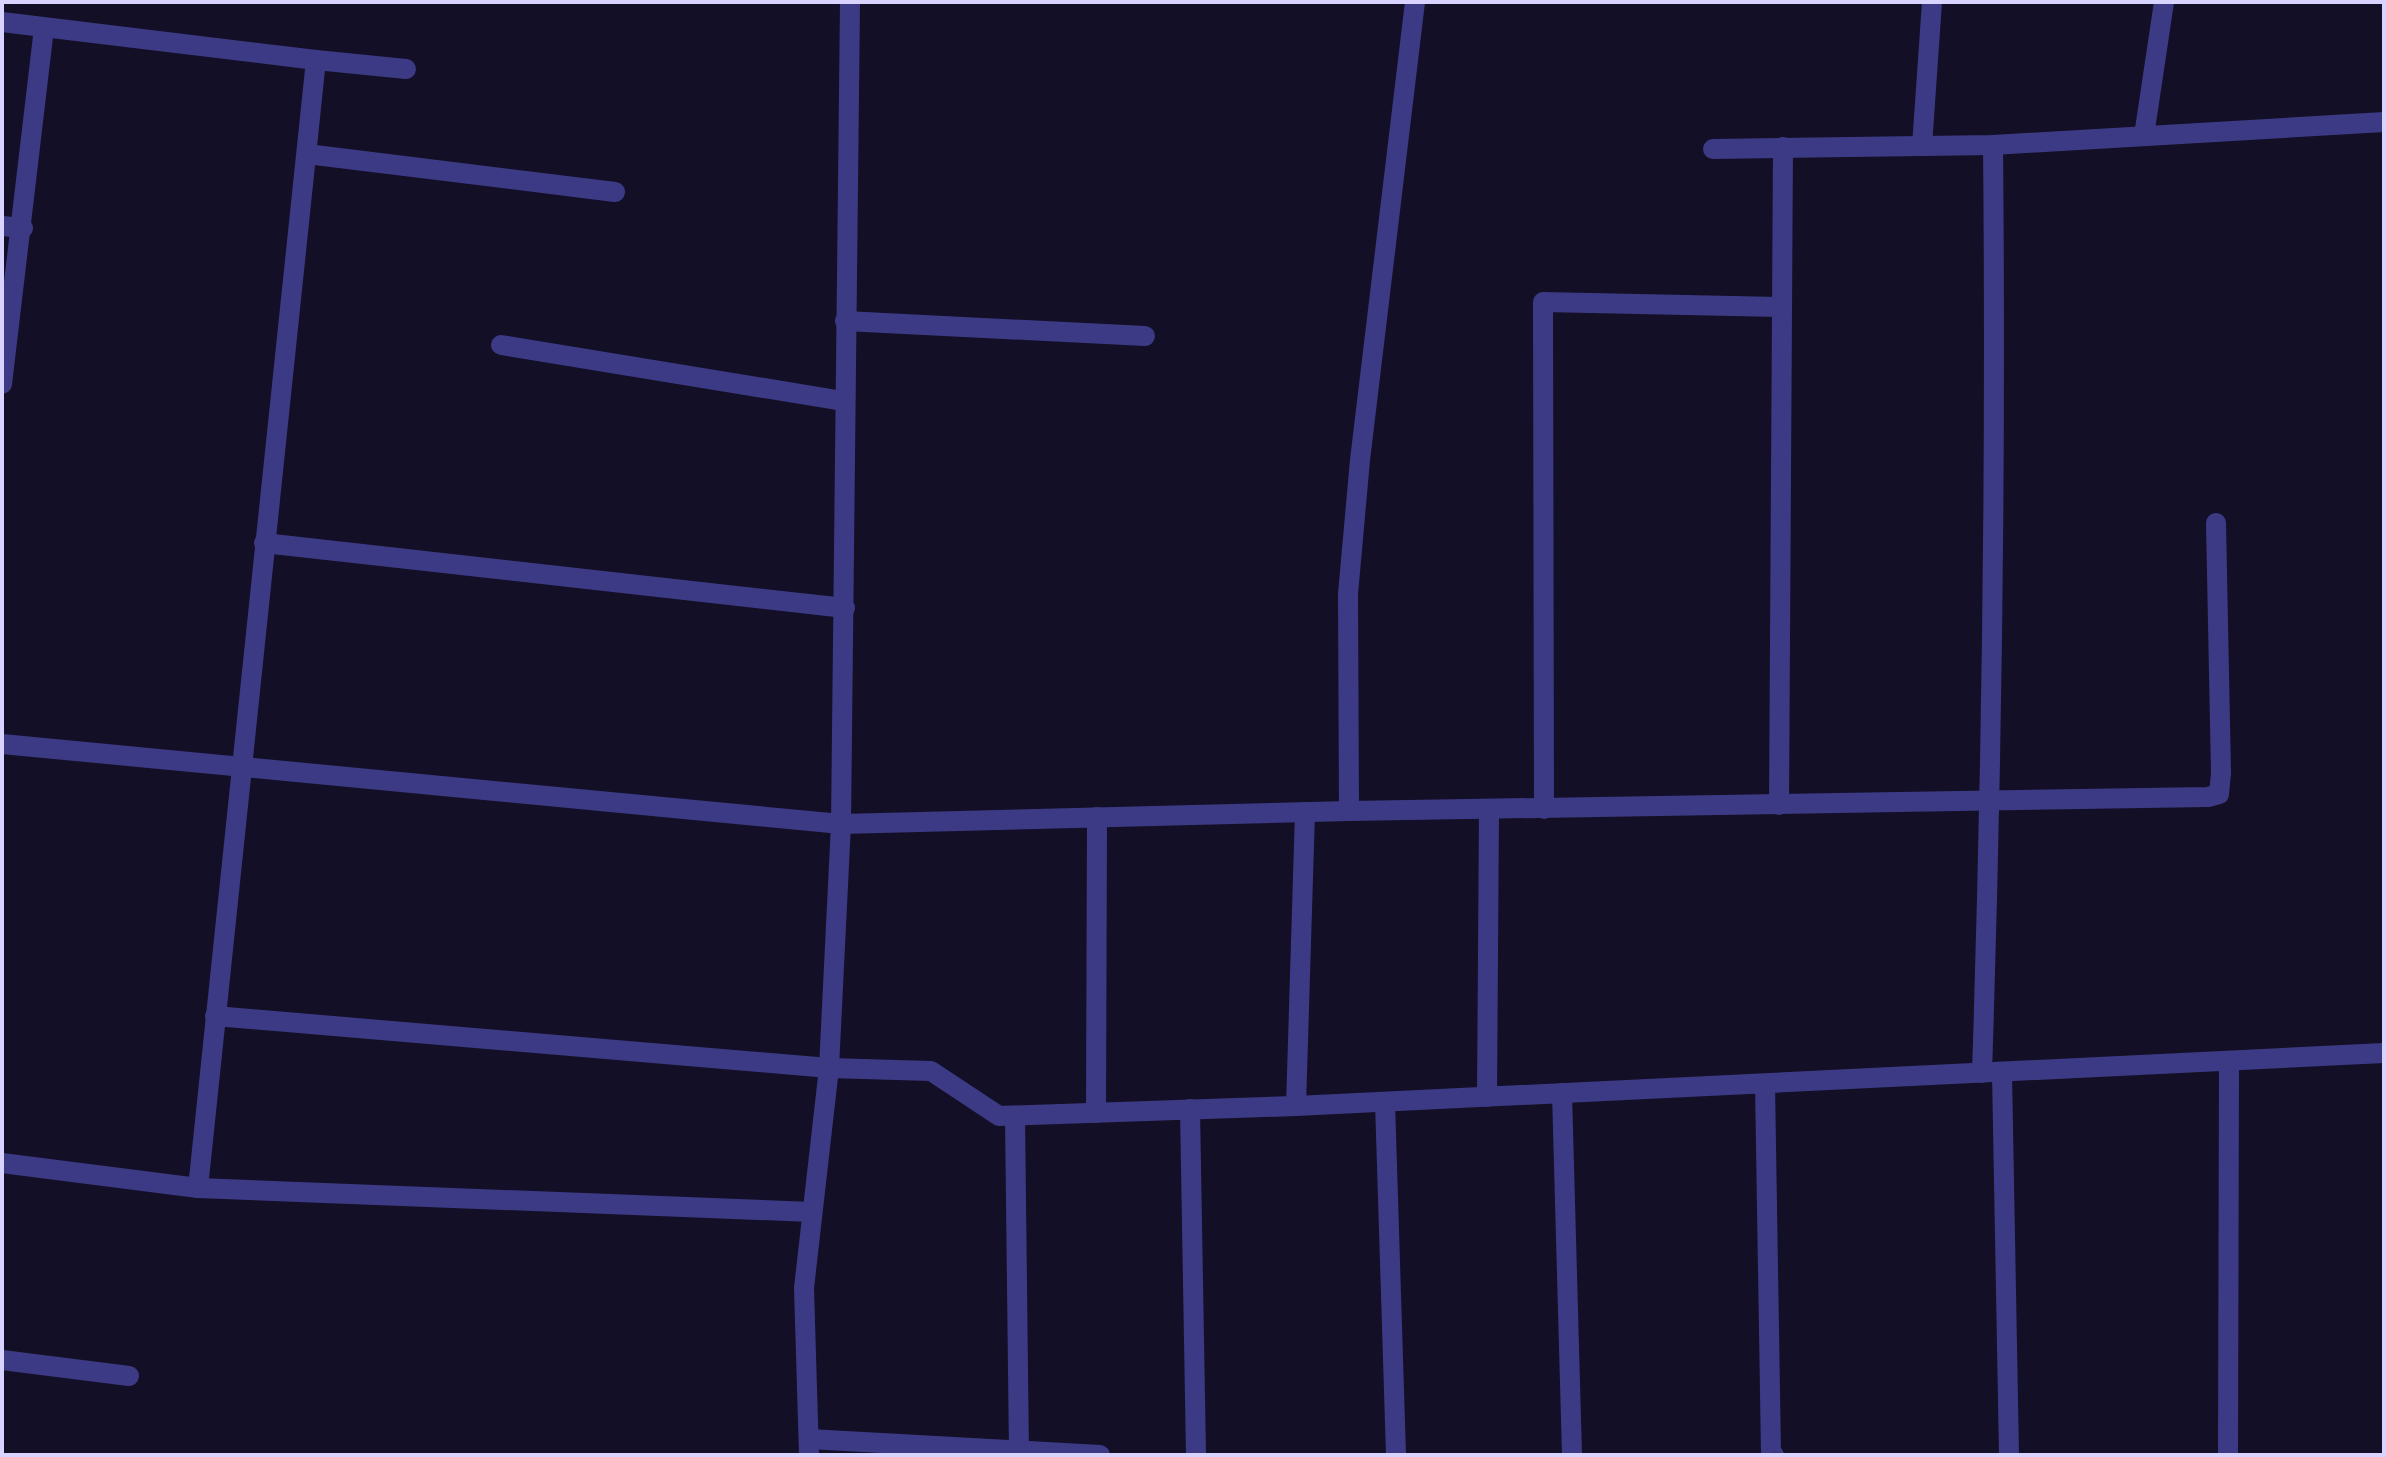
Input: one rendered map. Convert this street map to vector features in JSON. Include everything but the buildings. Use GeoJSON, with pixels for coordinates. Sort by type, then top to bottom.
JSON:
{"type":"FeatureCollection","features":[{"type":"Feature","properties":{"kind":"street"},"geometry":{"type":"LineString","coordinates":[[850,2],[843,401],[845,608],[841,824],[829,1068],[804,1288],[809,1447],[1100,1455]]}},
{"type":"Feature","properties":{"kind":"street"},"geometry":{"type":"LineString","coordinates":[[1349,811],[1348,594],[1360,460],[1415,2]]}},
{"type":"Feature","properties":{"kind":"street"},"geometry":{"type":"LineString","coordinates":[[1922,146],[1932,2]]}},
{"type":"Feature","properties":{"kind":"street"},"geometry":{"type":"LineString","coordinates":[[2144,136],[2164,2]]}},
{"type":"Feature","properties":{"kind":"street"},"geometry":{"type":"LineString","coordinates":[[2,22],[406,69]]}},
{"type":"Feature","properties":{"kind":"street"},"geometry":{"type":"LineString","coordinates":[[2,384],[12,227],[44,28]]}},
{"type":"Feature","properties":{"kind":"street"},"geometry":{"type":"LineString","coordinates":[[198,1188],[316,60]]}},
{"type":"Feature","properties":{"kind":"street"},"geometry":{"type":"LineString","coordinates":[[1713,149],[1993,145],[2384,122]]}},
{"type":"Feature","properties":{"kind":"street"},"geometry":{"type":"LineString","coordinates":[[1993,145],[1996,444],[1991,801],[1992,1073],[2009,1455]]}},
{"type":"Feature","properties":{"kind":"street"},"geometry":{"type":"LineString","coordinates":[[1779,805],[1783,147]]}},
{"type":"Feature","properties":{"kind":"street"},"geometry":{"type":"LineString","coordinates":[[307,154],[615,192]]}},
{"type":"Feature","properties":{"kind":"street"},"geometry":{"type":"LineString","coordinates":[[1544,809],[1543,302],[1782,307]]}},
{"type":"Feature","properties":{"kind":"street"},"geometry":{"type":"LineString","coordinates":[[845,321],[1145,336]]}},
{"type":"Feature","properties":{"kind":"street"},"geometry":{"type":"LineString","coordinates":[[501,345],[843,401]]}},
{"type":"Feature","properties":{"kind":"street"},"geometry":{"type":"LineString","coordinates":[[2,744],[841,824],[1349,811],[2208,797],[2219,794],[2216,523]]}},
{"type":"Feature","properties":{"kind":"street"},"geometry":{"type":"LineString","coordinates":[[264,543],[845,608]]}},
{"type":"Feature","properties":{"kind":"street"},"geometry":{"type":"LineString","coordinates":[[1487,1097],[1489,810]]}},
{"type":"Feature","properties":{"kind":"street"},"geometry":{"type":"LineString","coordinates":[[1296,1106],[1305,812]]}},
{"type":"Feature","properties":{"kind":"street"},"geometry":{"type":"LineString","coordinates":[[1096,1113],[1097,817]]}},
{"type":"Feature","properties":{"kind":"street"},"geometry":{"type":"LineString","coordinates":[[215,1016],[829,1068],[931,1071],[999,1116],[1385,1102],[2384,1053]]}},
{"type":"Feature","properties":{"kind":"street"},"geometry":{"type":"LineString","coordinates":[[2228,1455],[2229,1061]]}},
{"type":"Feature","properties":{"kind":"street"},"geometry":{"type":"LineString","coordinates":[[1765,1084],[1771,1453],[1774,1455]]}},
{"type":"Feature","properties":{"kind":"street"},"geometry":{"type":"LineString","coordinates":[[1562,1093],[1572,1455]]}},
{"type":"Feature","properties":{"kind":"street"},"geometry":{"type":"LineString","coordinates":[[1385,1102],[1396,1455]]}},
{"type":"Feature","properties":{"kind":"street"},"geometry":{"type":"LineString","coordinates":[[1190,1109],[1196,1455]]}},
{"type":"Feature","properties":{"kind":"street"},"geometry":{"type":"LineString","coordinates":[[1015,1116],[1019,1453]]}},
{"type":"Feature","properties":{"kind":"street"},"geometry":{"type":"LineString","coordinates":[[2,1163],[198,1188],[812,1212]]}},
{"type":"Feature","properties":{"kind":"street"},"geometry":{"type":"LineString","coordinates":[[2,1360],[129,1376]]}}]}
